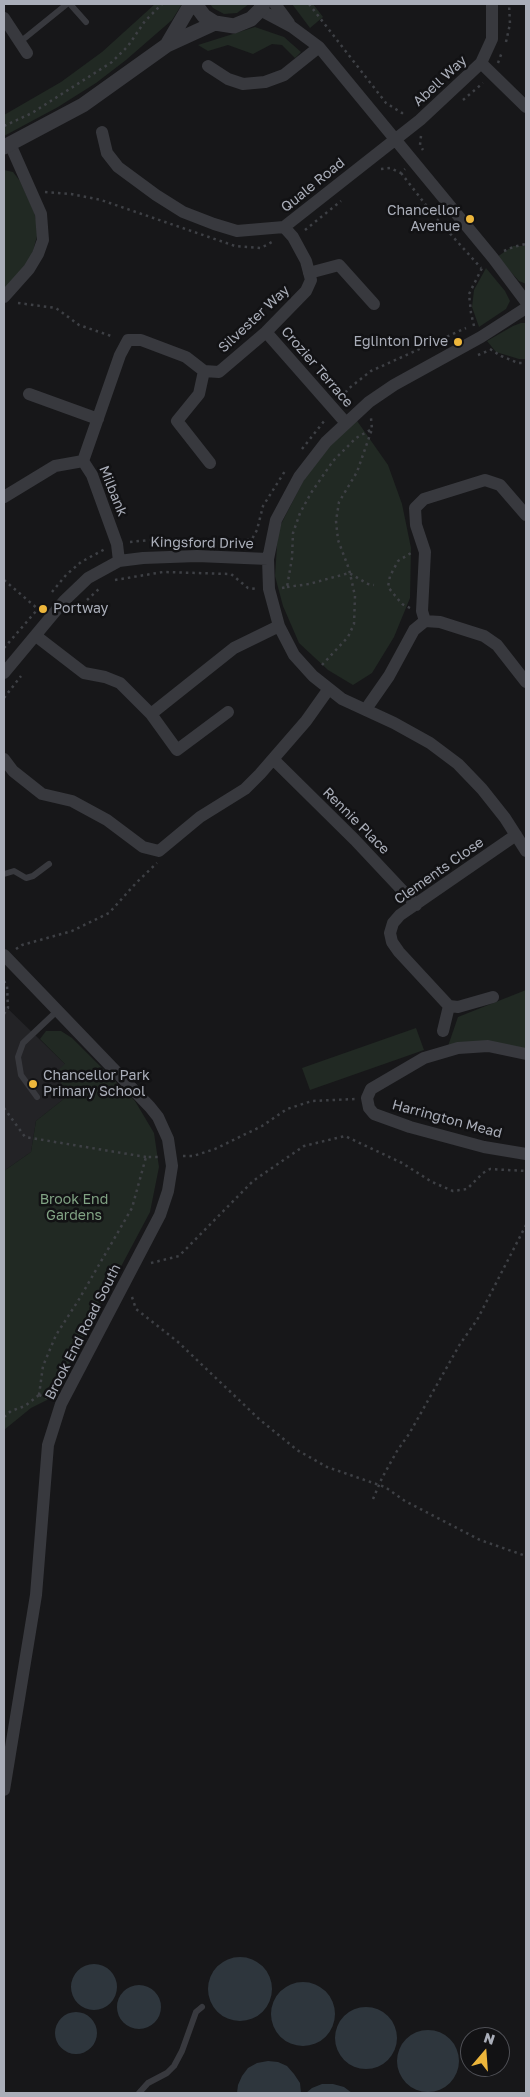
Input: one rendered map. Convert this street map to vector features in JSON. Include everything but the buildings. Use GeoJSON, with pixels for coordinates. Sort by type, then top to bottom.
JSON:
{"type":"FeatureCollection","features":[{"type":"Feature","properties":{"kind":"street"},"geometry":{"type":"LineString","coordinates":[[167,45],[191,4]]}},
{"type":"Feature","properties":{"kind":"street"},"geometry":{"type":"LineString","coordinates":[[195,4],[204,16],[215,23],[234,26],[251,19],[262,7],[319,47],[347,78],[526,302]]}},
{"type":"Feature","properties":{"kind":"street"},"geometry":{"type":"LineString","coordinates":[[275,4],[292,27]]}},
{"type":"Feature","properties":{"kind":"street","name":"Abell Way"},"geometry":{"type":"LineString","coordinates":[[394,139],[420,120],[481,63],[492,39],[492,4]]}},
{"type":"Feature","properties":{"kind":"street"},"geometry":{"type":"LineString","coordinates":[[4,18],[24,48]]}},
{"type":"Feature","properties":{"kind":"street"},"geometry":{"type":"LineString","coordinates":[[4,297],[29,269],[38,254],[42,240],[41,214],[7,146],[83,105],[167,45],[215,23]]}},
{"type":"Feature","properties":{"kind":"street"},"geometry":{"type":"LineString","coordinates":[[208,66],[228,79],[243,84],[265,82],[284,75],[319,47]]}},
{"type":"Feature","properties":{"kind":"street"},"geometry":{"type":"LineString","coordinates":[[481,63],[526,107]]}},
{"type":"Feature","properties":{"kind":"street","name":"Quale Road"},"geometry":{"type":"LineString","coordinates":[[102,132],[107,153],[118,167],[156,195],[183,212],[237,231],[284,227],[394,139]]}},
{"type":"Feature","properties":{"kind":"street"},"geometry":{"type":"LineString","coordinates":[[284,227],[293,237],[306,261],[309,273],[339,265],[374,304]]}},
{"type":"Feature","properties":{"kind":"street","name":"Silvester Way"},"geometry":{"type":"LineString","coordinates":[[204,371],[219,372],[266,332],[306,291],[311,280],[309,273]]}},
{"type":"Feature","properties":{"kind":"street"},"geometry":{"type":"LineString","coordinates":[[526,308],[481,338],[394,385],[369,402],[326,442],[299,477],[276,520],[268,559],[269,590],[278,626],[294,655],[313,676],[342,700],[366,709],[423,739],[458,764],[482,789],[526,851]]}},
{"type":"Feature","properties":{"kind":"street","name":"Crozier Terrace"},"geometry":{"type":"LineString","coordinates":[[266,332],[346,423]]}},
{"type":"Feature","properties":{"kind":"street"},"geometry":{"type":"LineString","coordinates":[[83,461],[120,355],[128,340],[141,340],[186,357],[204,371],[199,394],[177,421],[210,463]]}},
{"type":"Feature","properties":{"kind":"street"},"geometry":{"type":"LineString","coordinates":[[29,394],[98,419]]}},
{"type":"Feature","properties":{"kind":"street","name":"Milbank"},"geometry":{"type":"LineString","coordinates":[[4,497],[55,466],[83,461],[92,475],[117,544],[119,561]]}},
{"type":"Feature","properties":{"kind":"street"},"geometry":{"type":"LineString","coordinates":[[366,709],[389,676],[414,630],[424,616],[425,552],[416,525],[415,508],[424,498],[484,480],[500,485],[526,515]]}},
{"type":"Feature","properties":{"kind":"street","name":"Kingsford Drive"},"geometry":{"type":"LineString","coordinates":[[4,673],[64,601],[88,578],[119,561],[196,556],[268,559]]}},
{"type":"Feature","properties":{"kind":"street"},"geometry":{"type":"LineString","coordinates":[[424,616],[484,636],[497,645],[526,682]]}},
{"type":"Feature","properties":{"kind":"street"},"geometry":{"type":"LineString","coordinates":[[151,714],[234,648],[278,626]]}},
{"type":"Feature","properties":{"kind":"street"},"geometry":{"type":"LineString","coordinates":[[36,636],[84,672],[120,683],[151,714],[177,750],[228,712]]}},
{"type":"Feature","properties":{"kind":"street"},"geometry":{"type":"LineString","coordinates":[[4,758],[14,771],[42,794],[72,801],[107,820],[143,847],[159,851],[200,817],[245,789],[306,721],[328,690]]}},
{"type":"Feature","properties":{"kind":"street","name":"Rennie Place"},"geometry":{"type":"LineString","coordinates":[[273,759],[355,840],[416,905]]}},
{"type":"Feature","properties":{"kind":"street","name":"Clements Close"},"geometry":{"type":"LineString","coordinates":[[449,1006],[392,942],[390,933],[393,923],[400,915],[516,835]]}},
{"type":"Feature","properties":{"kind":"street","name":"Brook End Road South"},"geometry":{"type":"LineString","coordinates":[[4,956],[150,1107],[164,1127],[171,1157],[171,1177],[160,1215],[61,1404],[48,1445],[36,1595],[4,1790]]}},
{"type":"Feature","properties":{"kind":"street"},"geometry":{"type":"LineString","coordinates":[[443,1031],[449,1006],[458,1008],[493,997]]}},
{"type":"Feature","properties":{"kind":"street","name":"Harrington Mead"},"geometry":{"type":"LineString","coordinates":[[526,1054],[488,1046],[458,1048],[424,1058],[372,1089],[367,1098],[368,1108],[374,1114],[410,1127],[484,1147],[526,1154]]}},
{"type":"Feature","properties":{"kind":"lane"},"geometry":{"type":"LineString","coordinates":[[24,48],[68,4],[86,22]]}},
{"type":"Feature","properties":{"kind":"lane"},"geometry":{"type":"LineString","coordinates":[[4,874],[14,871],[26,878],[33,876],[49,864]]}},
{"type":"Feature","properties":{"kind":"lane"},"geometry":{"type":"LineString","coordinates":[[37,1097],[21,1075],[18,1057],[23,1043],[57,1010]]}},
{"type":"Feature","properties":{"kind":"lane"},"geometry":{"type":"LineString","coordinates":[[139,2093],[148,2083],[167,2073],[174,2066],[182,2051],[196,2012],[202,2007]]}},
{"type":"Feature","properties":{"kind":"path"},"geometry":{"type":"LineString","coordinates":[[4,126],[32,114],[112,62],[128,46],[145,21],[162,4]]}},
{"type":"Feature","properties":{"kind":"path"},"geometry":{"type":"LineString","coordinates":[[309,4],[386,102],[402,112],[412,112]]}},
{"type":"Feature","properties":{"kind":"path"},"geometry":{"type":"LineString","coordinates":[[423,132],[420,145],[424,152]]}},
{"type":"Feature","properties":{"kind":"path"},"geometry":{"type":"LineString","coordinates":[[401,173],[408,166]]}},
{"type":"Feature","properties":{"kind":"path"},"geometry":{"type":"LineString","coordinates":[[382,169],[390,168],[401,173],[436,218],[481,268]]}},
{"type":"Feature","properties":{"kind":"path"},"geometry":{"type":"LineString","coordinates":[[526,244],[513,247],[492,258],[481,268],[470,294],[473,325],[490,350],[518,363],[526,363]]}},
{"type":"Feature","properties":{"kind":"path"},"geometry":{"type":"LineString","coordinates":[[4,297],[19,303],[56,308],[79,325],[128,340]]}},
{"type":"Feature","properties":{"kind":"path"},"geometry":{"type":"LineString","coordinates":[[300,452],[320,424],[335,411],[348,389],[371,371],[473,325]]}},
{"type":"Feature","properties":{"kind":"path"},"geometry":{"type":"LineString","coordinates":[[477,356],[490,350]]}},
{"type":"Feature","properties":{"kind":"path"},"geometry":{"type":"LineString","coordinates":[[313,676],[348,637],[354,624],[355,596],[338,540],[336,521],[339,502],[357,472],[372,429],[371,416]]}},
{"type":"Feature","properties":{"kind":"path"},"geometry":{"type":"LineString","coordinates":[[287,587],[292,558],[293,533],[311,493],[333,461],[356,438],[372,429]]}},
{"type":"Feature","properties":{"kind":"path"},"geometry":{"type":"LineString","coordinates":[[49,596],[66,575],[82,562],[117,544],[150,540],[234,542],[252,540],[257,530],[263,506],[289,466]]}},
{"type":"Feature","properties":{"kind":"path"},"geometry":{"type":"LineString","coordinates":[[424,616],[402,604],[388,587],[390,576],[398,561],[414,552],[425,552]]}},
{"type":"Feature","properties":{"kind":"path"},"geometry":{"type":"LineString","coordinates":[[107,582],[162,572],[231,574],[248,588],[269,590],[309,584],[349,573],[368,584],[374,585]]}},
{"type":"Feature","properties":{"kind":"path"},"geometry":{"type":"LineString","coordinates":[[4,580],[38,609]]}},
{"type":"Feature","properties":{"kind":"path"},"geometry":{"type":"LineString","coordinates":[[82,604],[101,587]]}},
{"type":"Feature","properties":{"kind":"path"},"geometry":{"type":"LineString","coordinates":[[4,648],[43,602]]}},
{"type":"Feature","properties":{"kind":"path"},"geometry":{"type":"LineString","coordinates":[[4,698],[22,675]]}},
{"type":"Feature","properties":{"kind":"path"},"geometry":{"type":"LineString","coordinates":[[4,981],[7,986],[8,1008],[4,1014]]}},
{"type":"Feature","properties":{"kind":"path"},"geometry":{"type":"LineString","coordinates":[[4,1108],[25,1137],[146,1157],[171,1157],[193,1156],[215,1149],[262,1126],[287,1109],[312,1101],[367,1098]]}},
{"type":"Feature","properties":{"kind":"path"},"geometry":{"type":"LineString","coordinates":[[151,1263],[179,1256],[253,1181],[304,1146],[345,1136],[402,1163],[432,1182],[453,1191],[467,1189],[483,1173],[490,1169],[526,1171]]}},
{"type":"Feature","properties":{"kind":"path"},"geometry":{"type":"LineString","coordinates":[[4,1417],[11,1411],[25,1406],[39,1395],[43,1366],[49,1350],[56,1335],[132,1208],[146,1157]]}},
{"type":"Feature","properties":{"kind":"path"},"geometry":{"type":"LineString","coordinates":[[373,1499],[379,1485],[460,1344],[477,1320],[526,1225]]}},
{"type":"Feature","properties":{"kind":"path"},"geometry":{"type":"LineString","coordinates":[[132,1294],[136,1310],[178,1342],[259,1419],[298,1450],[328,1467],[379,1485],[405,1501],[480,1540],[526,1556]]}},
{"type":"Feature","properties":{"kind":"shaded area","name":"Chancellor Park Primary School"},"geometry":{"type":"Polygon","coordinates":[[[4,1005],[65,1064],[70,1094],[36,1121],[31,1152],[4,1171],[4,1005]]]}},
{"type":"Feature","properties":{"kind":"shaded area"},"geometry":{"type":"Polygon","coordinates":[[[240,1957],[258,1963],[266,1971],[272,1989],[266,2007],[258,2015],[240,2021],[222,2015],[214,2007],[208,1989],[214,1971],[222,1963],[240,1957]]]}},
{"type":"Feature","properties":{"kind":"shaded area"},"geometry":{"type":"Polygon","coordinates":[[[99,1964],[111,1970],[116,1978],[116,1996],[111,2004],[103,2009],[89,2010],[77,2004],[72,1996],[71,1982],[77,1970],[85,1965],[99,1964]]]}},
{"type":"Feature","properties":{"kind":"shaded area"},"geometry":{"type":"Polygon","coordinates":[[[297,1982],[309,1982],[326,1991],[333,2002],[335,2014],[333,2026],[326,2037],[309,2046],[297,2046],[285,2041],[276,2032],[271,2020],[271,2008],[276,1996],[285,1987],[297,1982]]]}},
{"type":"Feature","properties":{"kind":"shaded area"},"geometry":{"type":"Polygon","coordinates":[[[139,1985],[151,1989],[157,1995],[161,2007],[157,2019],[151,2025],[139,2029],[127,2025],[121,2019],[117,2007],[121,1995],[127,1989],[139,1985]]]}},
{"type":"Feature","properties":{"kind":"shaded area"},"geometry":{"type":"Polygon","coordinates":[[[366,2007],[378,2009],[388,2016],[395,2026],[397,2038],[395,2050],[388,2060],[378,2067],[366,2069],[354,2067],[344,2060],[337,2050],[335,2038],[337,2026],[344,2016],[354,2009],[366,2007]]]}},
{"type":"Feature","properties":{"kind":"shaded area"},"geometry":{"type":"Polygon","coordinates":[[[72,2012],[80,2012],[91,2018],[97,2033],[91,2048],[80,2054],[72,2054],[61,2048],[55,2037],[55,2029],[61,2018],[72,2012]]]}},
{"type":"Feature","properties":{"kind":"shaded area"},"geometry":{"type":"Polygon","coordinates":[[[428,2030],[445,2035],[450,2039],[454,2044],[459,2061],[454,2078],[450,2083],[445,2087],[428,2092],[411,2087],[406,2083],[402,2078],[397,2061],[402,2044],[406,2039],[411,2035],[428,2030]]]}},
{"type":"Feature","properties":{"kind":"shaded area"},"geometry":{"type":"Polygon","coordinates":[[[278,2062],[287,2066],[300,2083],[301,2093],[237,2093],[238,2085],[248,2068],[257,2063],[278,2062]]]}},
{"type":"Feature","properties":{"kind":"shaded area"},"geometry":{"type":"Polygon","coordinates":[[[322,2084],[344,2087],[352,2093],[306,2093],[322,2084]]]}},
{"type":"Feature","properties":{"kind":"green space"},"geometry":{"type":"Polygon","coordinates":[[[155,4],[182,4],[172,20],[96,83],[58,107],[4,136],[4,115],[61,82],[102,52],[155,4]]]}},
{"type":"Feature","properties":{"kind":"green space"},"geometry":{"type":"Polygon","coordinates":[[[210,4],[249,4],[237,13],[224,14],[213,8],[210,4]]]}},
{"type":"Feature","properties":{"kind":"green space"},"geometry":{"type":"Polygon","coordinates":[[[292,4],[313,4],[323,17],[310,28],[292,4]]]}},
{"type":"Feature","properties":{"kind":"green space"},"geometry":{"type":"Polygon","coordinates":[[[255,27],[284,37],[301,52],[295,58],[282,45],[272,44],[253,54],[228,45],[208,51],[198,45],[255,27]]]}},
{"type":"Feature","properties":{"kind":"green space"},"geometry":{"type":"Polygon","coordinates":[[[4,170],[13,172],[20,181],[34,212],[37,223],[37,236],[32,255],[22,270],[4,290],[4,170]]]}},
{"type":"Feature","properties":{"kind":"green space"},"geometry":{"type":"Polygon","coordinates":[[[513,246],[526,246],[526,284],[519,281],[497,257],[513,246]]]}},
{"type":"Feature","properties":{"kind":"green space"},"geometry":{"type":"Polygon","coordinates":[[[486,268],[505,291],[510,301],[506,309],[479,327],[472,307],[474,290],[486,268]]]}},
{"type":"Feature","properties":{"kind":"green space"},"geometry":{"type":"Polygon","coordinates":[[[526,323],[526,359],[519,359],[496,352],[487,341],[513,326],[526,323]]]}},
{"type":"Feature","properties":{"kind":"green space"},"geometry":{"type":"Polygon","coordinates":[[[355,418],[388,465],[402,504],[411,548],[410,598],[394,637],[372,673],[353,685],[328,670],[299,643],[283,606],[275,576],[278,530],[311,466],[355,418]]]}},
{"type":"Feature","properties":{"kind":"green space"},"geometry":{"type":"Polygon","coordinates":[[[526,990],[526,1050],[448,1046],[458,1017],[526,990]]]}},
{"type":"Feature","properties":{"kind":"green space"},"geometry":{"type":"Polygon","coordinates":[[[416,1028],[424,1050],[310,1090],[302,1068],[416,1028]]]}},
{"type":"Feature","properties":{"kind":"green space","name":"Brook End Gardens"},"geometry":{"type":"Polygon","coordinates":[[[46,1031],[61,1031],[72,1038],[135,1101],[154,1133],[159,1167],[150,1212],[56,1389],[49,1399],[31,1408],[4,1430],[4,1171],[31,1152],[36,1121],[70,1094],[54,1074],[65,1064],[40,1039],[46,1031]]]}},
{"type":"Feature","properties":{"kind":"place","name":"Chancellor Avenue"},"geometry":{"type":"Point","coordinates":[470,219]}},
{"type":"Feature","properties":{"kind":"place","name":"Eglinton Drive"},"geometry":{"type":"Point","coordinates":[458,342]}},
{"type":"Feature","properties":{"kind":"place","name":"Portway"},"geometry":{"type":"Point","coordinates":[43,609]}},
{"type":"Feature","properties":{"kind":"place","name":"Chancellor Park Primary School"},"geometry":{"type":"Point","coordinates":[33,1084]}}]}
